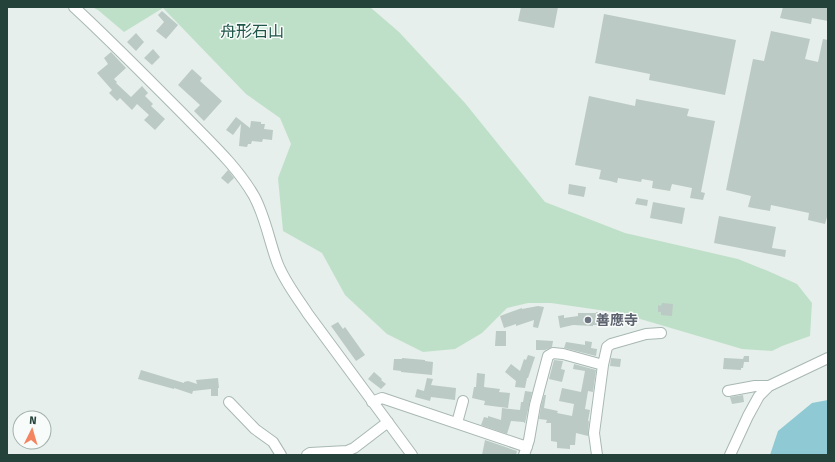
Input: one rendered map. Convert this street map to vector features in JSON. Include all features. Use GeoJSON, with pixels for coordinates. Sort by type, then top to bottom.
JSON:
{"type":"FeatureCollection","features":[{"type":"Feature","properties":{"kind":"street"},"geometry":{"type":"LineString","coordinates":[[74,7],[167,98],[234,167],[257,202],[285,279],[308,314],[412,455]]}},
{"type":"Feature","properties":{"kind":"street"},"geometry":{"type":"LineString","coordinates":[[598,455],[594,433],[603,365],[607,348],[611,344],[646,334],[661,333]]}},
{"type":"Feature","properties":{"kind":"street"},"geometry":{"type":"LineString","coordinates":[[527,447],[535,405],[548,356],[553,353],[564,354],[603,365]]}},
{"type":"Feature","properties":{"kind":"street"},"geometry":{"type":"LineString","coordinates":[[730,455],[759,396],[770,386],[828,358]]}},
{"type":"Feature","properties":{"kind":"street"},"geometry":{"type":"LineString","coordinates":[[728,391],[755,386],[770,386]]}},
{"type":"Feature","properties":{"kind":"street"},"geometry":{"type":"LineString","coordinates":[[372,402],[382,398],[527,447]]}},
{"type":"Feature","properties":{"kind":"street"},"geometry":{"type":"LineString","coordinates":[[457,423],[463,401]]}},
{"type":"Feature","properties":{"kind":"street"},"geometry":{"type":"LineString","coordinates":[[229,402],[254,429],[273,442],[281,455]]}},
{"type":"Feature","properties":{"kind":"street"},"geometry":{"type":"LineString","coordinates":[[307,455],[310,453],[347,451],[354,448],[388,422]]}},
{"type":"Feature","properties":{"kind":"street"},"geometry":{"type":"LineString","coordinates":[[527,447],[539,437]]}},
{"type":"Feature","properties":{"kind":"green space"},"geometry":{"type":"Polygon","coordinates":[[[92,7],[370,7],[399,32],[465,103],[545,202],[625,233],[738,259],[797,284],[812,303],[810,336],[772,351],[742,349],[620,313],[551,303],[528,303],[507,308],[482,333],[455,349],[423,352],[387,334],[345,295],[322,253],[283,231],[278,178],[291,144],[280,118],[246,94],[163,8],[124,32],[98,10],[92,7]]]}},
{"type":"Feature","properties":{"kind":"water"},"geometry":{"type":"Polygon","coordinates":[[[828,400],[828,455],[770,455],[778,431],[812,403],[828,400]]]}},
{"type":"Feature","properties":{"kind":"building"},"geometry":{"type":"Polygon","coordinates":[[[521,7],[558,7],[554,28],[518,21],[521,7]]]}},
{"type":"Feature","properties":{"kind":"building"},"geometry":{"type":"Polygon","coordinates":[[[783,7],[828,7],[828,21],[812,18],[811,24],[780,18],[783,7]]]}},
{"type":"Feature","properties":{"kind":"building"},"geometry":{"type":"Polygon","coordinates":[[[162,11],[178,25],[166,39],[156,31],[164,22],[158,15],[162,11]]]}},
{"type":"Feature","properties":{"kind":"building"},"geometry":{"type":"Polygon","coordinates":[[[604,14],[736,40],[725,95],[649,80],[650,74],[595,63],[604,14]]]}},
{"type":"Feature","properties":{"kind":"building"},"geometry":{"type":"Polygon","coordinates":[[[771,31],[810,39],[805,59],[818,62],[823,39],[828,40],[828,217],[825,224],[808,220],[809,213],[771,205],[770,211],[748,207],[751,196],[726,190],[753,59],[764,61],[771,31]]]}},
{"type":"Feature","properties":{"kind":"building"},"geometry":{"type":"Polygon","coordinates":[[[136,33],[144,42],[136,51],[127,42],[136,33]]]}},
{"type":"Feature","properties":{"kind":"building"},"geometry":{"type":"Polygon","coordinates":[[[153,49],[160,57],[152,65],[144,58],[153,49]]]}},
{"type":"Feature","properties":{"kind":"building"},"geometry":{"type":"Polygon","coordinates":[[[111,52],[126,68],[114,79],[117,82],[116,83],[131,97],[142,86],[148,93],[145,96],[153,104],[151,106],[165,119],[155,130],[144,120],[149,115],[137,104],[132,110],[120,98],[117,101],[109,93],[112,90],[97,73],[108,64],[104,58],[111,52]]]}},
{"type":"Feature","properties":{"kind":"building"},"geometry":{"type":"Polygon","coordinates":[[[192,69],[202,78],[200,81],[222,101],[204,121],[194,111],[200,105],[178,85],[192,69]]]}},
{"type":"Feature","properties":{"kind":"building"},"geometry":{"type":"Polygon","coordinates":[[[589,96],[635,106],[636,99],[689,109],[687,116],[715,121],[701,192],[705,193],[703,200],[690,198],[692,188],[672,184],[670,191],[652,188],[653,181],[642,179],[641,182],[618,178],[617,183],[599,179],[601,170],[575,165],[589,96]]]}},
{"type":"Feature","properties":{"kind":"building"},"geometry":{"type":"Polygon","coordinates":[[[236,117],[250,128],[251,121],[265,124],[264,129],[273,130],[272,140],[263,139],[262,142],[252,141],[247,147],[239,146],[241,124],[233,135],[226,130],[236,117]]]}},
{"type":"Feature","properties":{"kind":"building"},"geometry":{"type":"Polygon","coordinates":[[[228,170],[234,178],[228,184],[221,178],[228,170]]]}},
{"type":"Feature","properties":{"kind":"building"},"geometry":{"type":"Polygon","coordinates":[[[569,184],[586,187],[584,197],[568,194],[569,184]]]}},
{"type":"Feature","properties":{"kind":"building"},"geometry":{"type":"Polygon","coordinates":[[[637,198],[648,200],[647,206],[635,204],[637,198]]]}},
{"type":"Feature","properties":{"kind":"building"},"geometry":{"type":"Polygon","coordinates":[[[653,202],[685,208],[682,224],[650,218],[653,202]]]}},
{"type":"Feature","properties":{"kind":"building"},"geometry":{"type":"Polygon","coordinates":[[[719,216],[776,227],[772,248],[786,250],[785,257],[714,243],[719,216]]]}},
{"type":"Feature","properties":{"kind":"building"},"geometry":{"type":"Polygon","coordinates":[[[662,303],[673,304],[672,316],[661,315],[661,312],[658,312],[658,305],[661,306],[662,303]]]}},
{"type":"Feature","properties":{"kind":"building"},"geometry":{"type":"Polygon","coordinates":[[[538,306],[544,307],[538,328],[533,327],[534,320],[504,328],[500,316],[522,308],[538,306]]]}},
{"type":"Feature","properties":{"kind":"building"},"geometry":{"type":"Polygon","coordinates":[[[596,312],[615,318],[612,326],[602,322],[602,325],[573,325],[560,328],[558,316],[564,315],[564,318],[578,316],[578,313],[596,312]]]}},
{"type":"Feature","properties":{"kind":"building"},"geometry":{"type":"Polygon","coordinates":[[[338,322],[343,329],[345,327],[365,355],[356,361],[331,326],[338,322]]]}},
{"type":"Feature","properties":{"kind":"building"},"geometry":{"type":"Polygon","coordinates":[[[496,331],[506,331],[506,346],[495,346],[496,331]]]}},
{"type":"Feature","properties":{"kind":"building"},"geometry":{"type":"Polygon","coordinates":[[[536,340],[553,341],[552,347],[545,350],[536,350],[536,340]]]}},
{"type":"Feature","properties":{"kind":"building"},"geometry":{"type":"Polygon","coordinates":[[[585,341],[592,342],[591,348],[597,349],[596,356],[564,348],[566,342],[585,345],[585,341]]]}},
{"type":"Feature","properties":{"kind":"building"},"geometry":{"type":"Polygon","coordinates":[[[528,355],[535,357],[525,388],[515,387],[516,381],[505,372],[511,364],[520,371],[524,359],[526,360],[528,355]]]}},
{"type":"Feature","properties":{"kind":"building"},"geometry":{"type":"Polygon","coordinates":[[[744,356],[749,356],[749,362],[744,362],[741,370],[723,369],[724,358],[743,359],[744,356]]]}},
{"type":"Feature","properties":{"kind":"building"},"geometry":{"type":"Polygon","coordinates":[[[402,358],[433,362],[432,375],[393,370],[394,359],[402,358]]]}},
{"type":"Feature","properties":{"kind":"building"},"geometry":{"type":"Polygon","coordinates":[[[611,358],[621,359],[620,367],[610,366],[611,358]]]}},
{"type":"Feature","properties":{"kind":"building"},"geometry":{"type":"Polygon","coordinates":[[[554,360],[563,361],[561,369],[565,370],[562,382],[549,379],[554,360]]]}},
{"type":"Feature","properties":{"kind":"building"},"geometry":{"type":"Polygon","coordinates":[[[574,364],[596,370],[593,392],[588,391],[585,409],[590,410],[588,436],[576,433],[575,445],[570,445],[570,449],[557,448],[557,442],[551,441],[551,423],[546,423],[547,420],[539,419],[541,406],[544,395],[546,395],[544,408],[558,411],[557,413],[572,416],[574,404],[559,401],[562,388],[581,392],[585,371],[573,369],[574,364]]]}},
{"type":"Feature","properties":{"kind":"building"},"geometry":{"type":"Polygon","coordinates":[[[141,370],[184,383],[188,381],[197,384],[196,380],[218,378],[218,396],[211,396],[211,389],[193,391],[192,394],[138,379],[141,370]]]}},
{"type":"Feature","properties":{"kind":"building"},"geometry":{"type":"Polygon","coordinates":[[[374,372],[386,384],[381,389],[368,379],[374,372]]]}},
{"type":"Feature","properties":{"kind":"building"},"geometry":{"type":"Polygon","coordinates":[[[477,373],[485,374],[484,387],[500,389],[499,392],[510,393],[508,408],[484,405],[485,401],[472,398],[474,387],[476,387],[477,373]]]}},
{"type":"Feature","properties":{"kind":"building"},"geometry":{"type":"Polygon","coordinates":[[[427,378],[433,379],[431,385],[456,388],[455,400],[431,397],[430,401],[415,397],[417,389],[424,391],[427,378]]]}},
{"type":"Feature","properties":{"kind":"building"},"geometry":{"type":"Polygon","coordinates":[[[525,391],[532,392],[525,423],[511,421],[507,434],[481,425],[484,417],[488,418],[488,416],[501,420],[502,408],[520,410],[525,391]]]}},
{"type":"Feature","properties":{"kind":"building"},"geometry":{"type":"Polygon","coordinates":[[[743,395],[744,402],[732,404],[730,397],[743,395]]]}},
{"type":"Feature","properties":{"kind":"building"},"geometry":{"type":"Polygon","coordinates":[[[485,440],[517,451],[516,455],[482,455],[485,440]]]}},
{"type":"Feature","properties":{"kind":"place","name":"善應寺"},"geometry":{"type":"Point","coordinates":[588,320]}},
{"type":"Feature","properties":{"kind":"district","name":"舟形石山"},"geometry":{"type":"Point","coordinates":[252,31]}}]}
